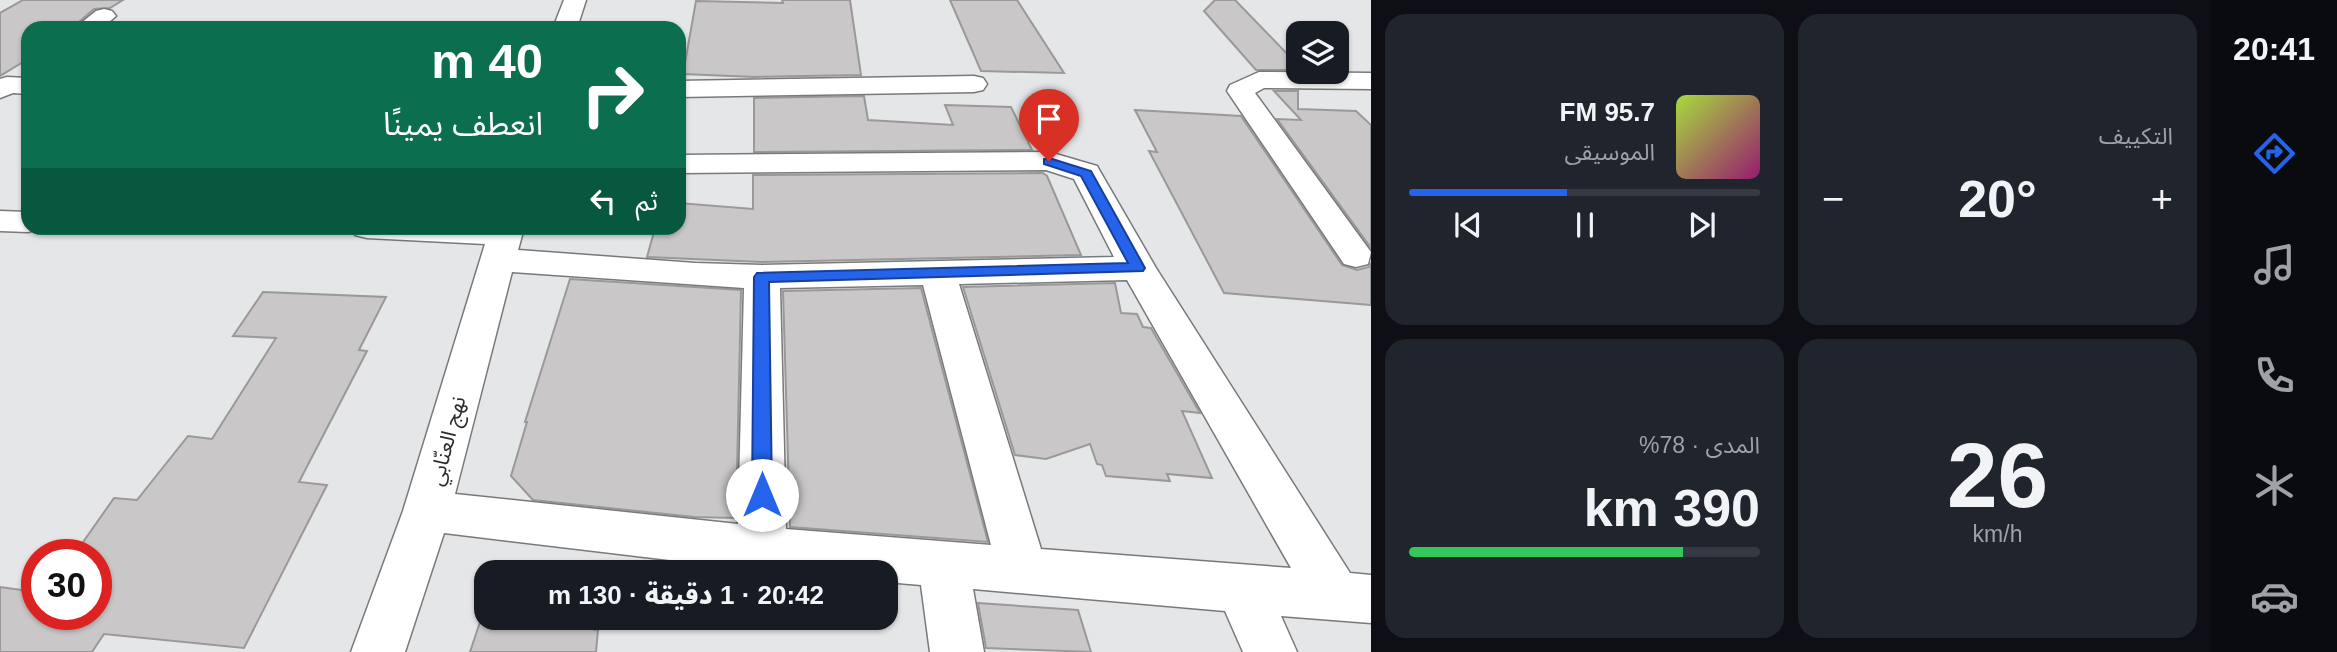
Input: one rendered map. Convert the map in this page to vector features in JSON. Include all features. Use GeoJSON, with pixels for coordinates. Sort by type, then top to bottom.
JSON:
{"type":"FeatureCollection","features":[{"type":"Feature","properties":{"kind":"street"},"geometry":{"type":"LineString","coordinates":[[568,21],[575,0]]}},
{"type":"Feature","properties":{"kind":"street"},"geometry":{"type":"LineString","coordinates":[[1356,256],[1240,90],[1259,80],[1371,81]]}},
{"type":"Feature","properties":{"kind":"street"},"geometry":{"type":"LineString","coordinates":[[686,89],[974,84]]}},
{"type":"Feature","properties":{"kind":"street"},"geometry":{"type":"LineString","coordinates":[[686,164],[1049,161],[1086,173],[1138,268],[1353,597]]}},
{"type":"Feature","properties":{"kind":"street"},"geometry":{"type":"LineString","coordinates":[[0,221],[21,222]]}},
{"type":"Feature","properties":{"kind":"street"},"geometry":{"type":"LineString","coordinates":[[440,235],[503,241],[695,275],[762,277],[1138,268]]}},
{"type":"Feature","properties":{"kind":"street","name":"نهج العنّابي"},"geometry":{"type":"LineString","coordinates":[[378,652],[428,510],[503,241]]}},
{"type":"Feature","properties":{"kind":"street"},"geometry":{"type":"LineString","coordinates":[[938,273],[1022,569]]}},
{"type":"Feature","properties":{"kind":"street"},"geometry":{"type":"LineString","coordinates":[[762,277],[762,549]]}},
{"type":"Feature","properties":{"kind":"street"},"geometry":{"type":"LineString","coordinates":[[428,510],[762,549],[1353,597]]}},
{"type":"Feature","properties":{"kind":"street"},"geometry":{"type":"LineString","coordinates":[[943,565],[957,652]]}},
{"type":"Feature","properties":{"kind":"street"},"geometry":{"type":"LineString","coordinates":[[1241,588],[1270,652]]}},
{"type":"Feature","properties":{"kind":"building"},"geometry":{"type":"Polygon","coordinates":[[[23,0],[123,0],[110,8],[94,9],[80,21],[21,21],[21,63],[0,76],[0,13],[23,0]]]}},
{"type":"Feature","properties":{"kind":"building"},"geometry":{"type":"Polygon","coordinates":[[[782,0],[850,0],[861,75],[755,77],[686,74],[686,57],[696,1],[783,3],[782,0]]]}},
{"type":"Feature","properties":{"kind":"building"},"geometry":{"type":"Polygon","coordinates":[[[950,0],[1017,0],[1064,73],[981,71],[950,0]]]}},
{"type":"Feature","properties":{"kind":"building"},"geometry":{"type":"Polygon","coordinates":[[[1215,0],[1235,0],[1286,53],[1286,70],[1256,70],[1204,11],[1215,0]]]}},
{"type":"Feature","properties":{"kind":"building"},"geometry":{"type":"Polygon","coordinates":[[[1274,91],[1298,91],[1298,109],[1356,111],[1371,125],[1371,248],[1277,119],[1301,120],[1274,91]]]}},
{"type":"Feature","properties":{"kind":"building"},"geometry":{"type":"Polygon","coordinates":[[[864,96],[868,120],[953,125],[945,105],[1011,107],[1032,150],[754,152],[754,98],[864,96]]]}},
{"type":"Feature","properties":{"kind":"building"},"geometry":{"type":"Polygon","coordinates":[[[1135,110],[1241,116],[1342,265],[1357,270],[1369,267],[1371,263],[1371,305],[1224,293],[1149,151],[1157,152],[1135,110]]]}},
{"type":"Feature","properties":{"kind":"building"},"geometry":{"type":"Polygon","coordinates":[[[1043,173],[1047,176],[1081,255],[762,262],[647,257],[653,235],[686,235],[686,204],[753,209],[753,175],[1043,173]]]}},
{"type":"Feature","properties":{"kind":"building"},"geometry":{"type":"Polygon","coordinates":[[[570,279],[741,290],[736,518],[694,517],[533,500],[511,476],[570,279]]]}},
{"type":"Feature","properties":{"kind":"building"},"geometry":{"type":"Polygon","coordinates":[[[1115,283],[1121,313],[1137,314],[1143,327],[1151,328],[1200,413],[1182,411],[1212,478],[1167,474],[1170,481],[1106,476],[1102,465],[1097,464],[1090,444],[1046,459],[1015,455],[963,287],[1115,283]]]}},
{"type":"Feature","properties":{"kind":"building"},"geometry":{"type":"Polygon","coordinates":[[[921,288],[988,542],[790,527],[783,291],[921,288]]]}},
{"type":"Feature","properties":{"kind":"building"},"geometry":{"type":"Polygon","coordinates":[[[263,292],[386,297],[359,350],[367,351],[299,482],[327,485],[244,648],[104,634],[92,652],[0,652],[0,587],[21,590],[21,630],[112,630],[112,539],[85,539],[114,498],[137,500],[188,436],[212,439],[276,338],[233,336],[263,292]]]}},
{"type":"Feature","properties":{"kind":"building"},"geometry":{"type":"Polygon","coordinates":[[[978,603],[1078,610],[1091,652],[986,648],[978,603]]]}},
{"type":"Feature","properties":{"kind":"building"},"geometry":{"type":"Polygon","coordinates":[[[477,630],[598,630],[596,652],[470,652],[477,630]]]}},
{"type":"Feature","properties":{"kind":"route"},"geometry":{"type":"LineString","coordinates":[[762,495],[762,277],[1138,268],[1086,173],[1049,161]]}}]}
